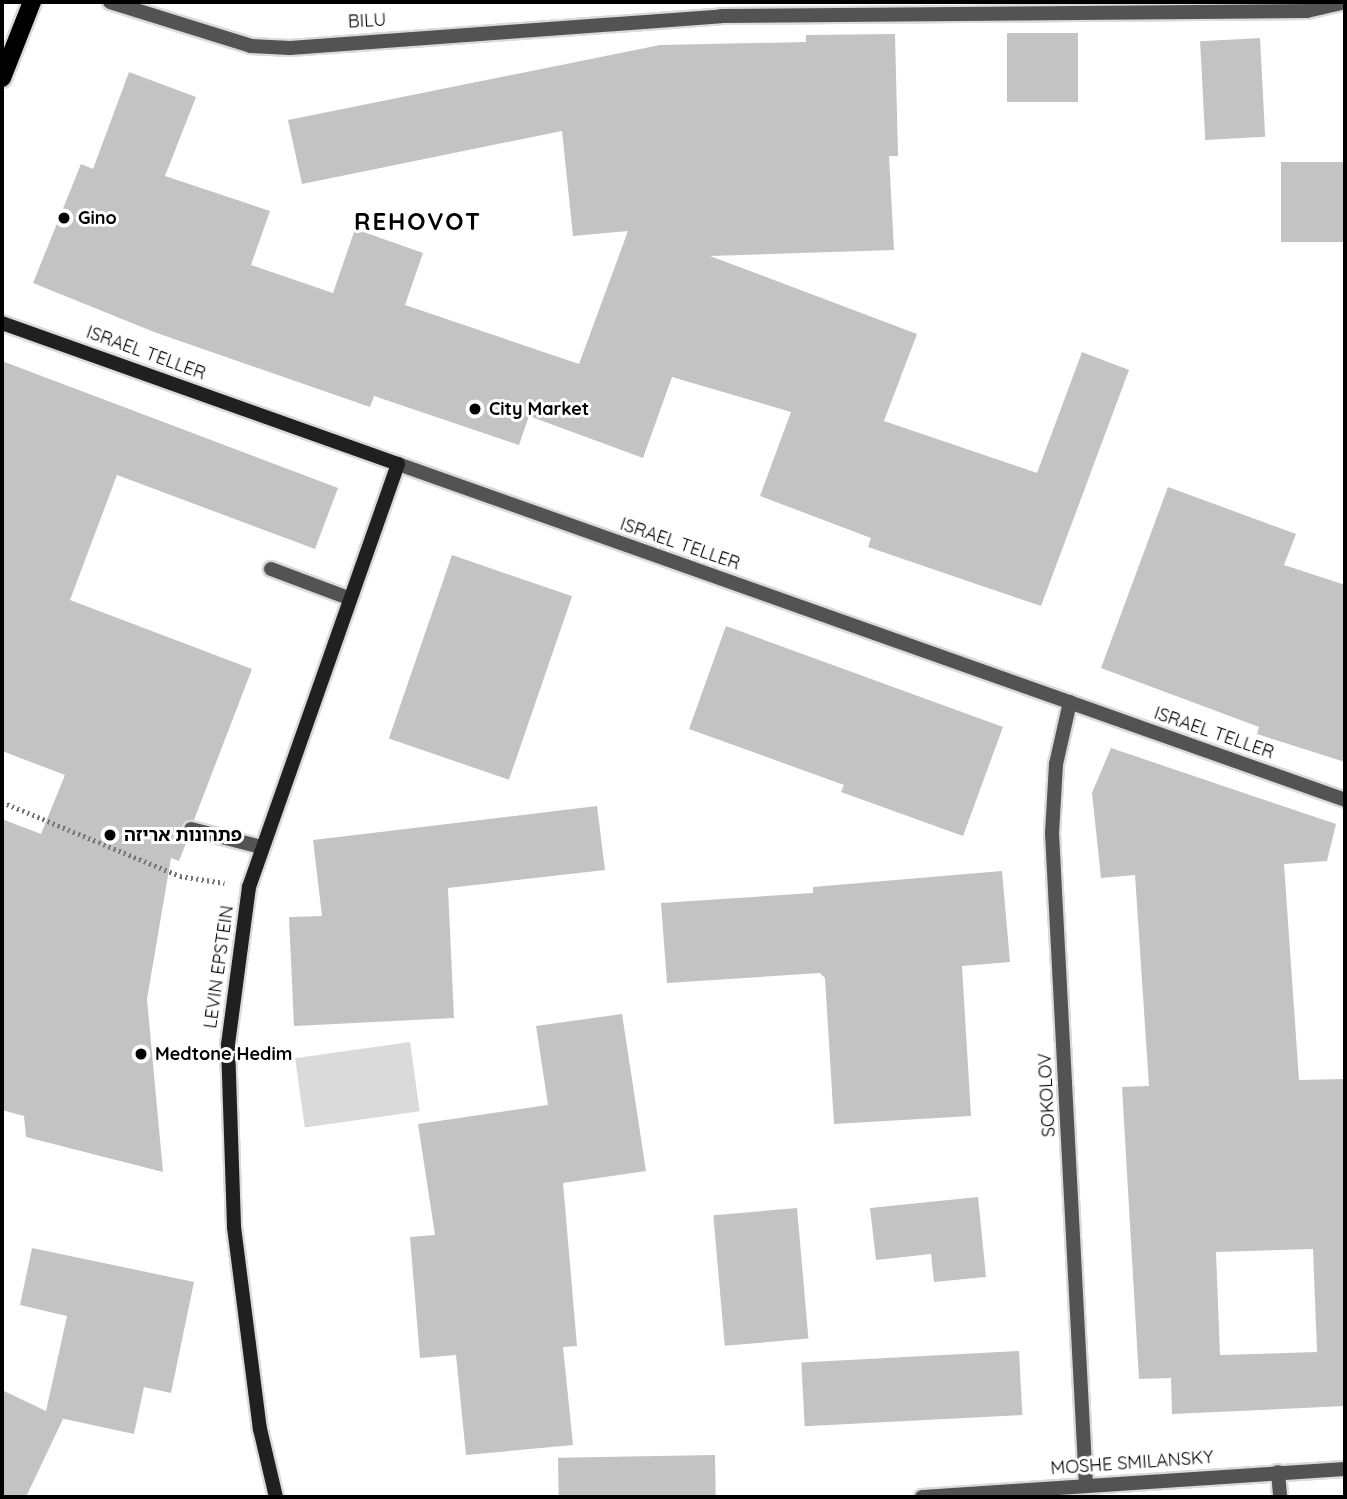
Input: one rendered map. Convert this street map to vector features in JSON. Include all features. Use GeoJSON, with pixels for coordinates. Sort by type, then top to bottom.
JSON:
{"type":"FeatureCollection","features":[{"type":"Feature","properties":{"kind":"main road"},"geometry":{"type":"LineString","coordinates":[[2,78],[32,2]]}},
{"type":"Feature","properties":{"kind":"street","name":"BILU"},"geometry":{"type":"LineString","coordinates":[[110,2],[251,46],[290,48],[721,16],[1307,11],[1345,2]]}},
{"type":"Feature","properties":{"kind":"street","name":"ISRAEL TELLER"},"geometry":{"type":"LineString","coordinates":[[2,323],[1345,800]]}},
{"type":"Feature","properties":{"kind":"street","name":"LEVIN EPSTEIN"},"geometry":{"type":"LineString","coordinates":[[276,1497],[258,1417],[234,1227],[228,1045],[249,887],[348,598],[398,464]]}},
{"type":"Feature","properties":{"kind":"street"},"geometry":{"type":"LineString","coordinates":[[271,569],[348,598]]}},
{"type":"Feature","properties":{"kind":"street","name":"SOKOLOV"},"geometry":{"type":"LineString","coordinates":[[1070,702],[1056,764],[1052,833],[1086,1486]]}},
{"type":"Feature","properties":{"kind":"street"},"geometry":{"type":"LineString","coordinates":[[191,828],[261,847]]}},
{"type":"Feature","properties":{"kind":"street","name":"MOSHE SMILANSKY"},"geometry":{"type":"LineString","coordinates":[[922,1497],[1345,1469]]}},
{"type":"Feature","properties":{"kind":"street"},"geometry":{"type":"LineString","coordinates":[[1278,1472],[1280,1497]]}},
{"type":"Feature","properties":{"kind":"path"},"geometry":{"type":"LineString","coordinates":[[2,802],[180,876],[249,887]]}},
{"type":"Feature","properties":{"kind":"shaded area"},"geometry":{"type":"Polygon","coordinates":[[[410,1042],[420,1111],[305,1127],[295,1058],[410,1042]]]}},
{"type":"Feature","properties":{"kind":"building"},"geometry":{"type":"Polygon","coordinates":[[[1007,33],[1078,33],[1078,102],[1007,102],[1007,33]]]}},
{"type":"Feature","properties":{"kind":"building"},"geometry":{"type":"Polygon","coordinates":[[[895,34],[898,156],[889,156],[894,250],[710,256],[917,334],[884,421],[1037,473],[1082,352],[1129,370],[1041,606],[868,547],[871,538],[760,496],[791,412],[672,377],[643,458],[529,416],[519,445],[374,396],[370,407],[154,332],[33,283],[81,164],[93,169],[129,72],[196,97],[165,176],[270,211],[251,265],[333,293],[355,229],[423,253],[405,305],[579,364],[628,231],[573,236],[562,131],[302,184],[288,120],[660,45],[806,42],[806,35],[895,34]]]}},
{"type":"Feature","properties":{"kind":"building"},"geometry":{"type":"Polygon","coordinates":[[[1260,38],[1265,137],[1205,140],[1200,41],[1260,38]]]}},
{"type":"Feature","properties":{"kind":"building"},"geometry":{"type":"Polygon","coordinates":[[[1281,162],[1345,162],[1345,242],[1281,242],[1281,162]]]}},
{"type":"Feature","properties":{"kind":"building"},"geometry":{"type":"Polygon","coordinates":[[[2,361],[338,488],[315,549],[117,475],[70,600],[252,669],[194,820],[182,826],[188,838],[179,861],[171,858],[147,999],[163,1172],[26,1137],[24,1116],[2,1110],[2,819],[41,834],[65,775],[2,751],[2,361]]]}},
{"type":"Feature","properties":{"kind":"building"},"geometry":{"type":"Polygon","coordinates":[[[1168,487],[1296,534],[1284,565],[1345,585],[1345,762],[1257,734],[1259,727],[1101,668],[1168,487]]]}},
{"type":"Feature","properties":{"kind":"building"},"geometry":{"type":"Polygon","coordinates":[[[452,555],[572,596],[509,780],[389,738],[452,555]]]}},
{"type":"Feature","properties":{"kind":"building"},"geometry":{"type":"Polygon","coordinates":[[[726,626],[1003,727],[963,836],[841,792],[844,785],[689,729],[726,626]]]}},
{"type":"Feature","properties":{"kind":"building"},"geometry":{"type":"Polygon","coordinates":[[[1111,748],[1336,824],[1327,861],[1284,864],[1299,1080],[1345,1079],[1345,1406],[1172,1414],[1171,1378],[1139,1379],[1122,1087],[1149,1086],[1135,875],[1101,878],[1092,793],[1111,748]],[[1313,1249],[1216,1252],[1220,1355],[1317,1352],[1313,1249]]]}},
{"type":"Feature","properties":{"kind":"building"},"geometry":{"type":"Polygon","coordinates":[[[597,806],[605,870],[448,888],[454,1018],[294,1026],[289,917],[322,916],[313,840],[597,806]]]}},
{"type":"Feature","properties":{"kind":"building"},"geometry":{"type":"Polygon","coordinates":[[[1002,871],[1010,962],[962,966],[971,1116],[834,1124],[825,978],[820,973],[667,983],[661,903],[813,893],[813,887],[1002,871]]]}},
{"type":"Feature","properties":{"kind":"building"},"geometry":{"type":"Polygon","coordinates":[[[622,1014],[646,1171],[563,1183],[577,1346],[563,1347],[573,1445],[466,1455],[456,1355],[420,1358],[410,1237],[435,1235],[418,1124],[548,1105],[536,1026],[622,1014]]]}},
{"type":"Feature","properties":{"kind":"building"},"geometry":{"type":"Polygon","coordinates":[[[978,1197],[986,1277],[934,1282],[931,1254],[876,1260],[870,1208],[978,1197]]]}},
{"type":"Feature","properties":{"kind":"building"},"geometry":{"type":"Polygon","coordinates":[[[797,1208],[808,1339],[725,1346],[713,1215],[797,1208]]]}},
{"type":"Feature","properties":{"kind":"building"},"geometry":{"type":"Polygon","coordinates":[[[32,1248],[194,1282],[171,1393],[144,1387],[134,1434],[60,1418],[63,1419],[26,1497],[2,1497],[2,1390],[46,1411],[67,1316],[20,1305],[32,1248]]]}},
{"type":"Feature","properties":{"kind":"building"},"geometry":{"type":"Polygon","coordinates":[[[1019,1351],[1022,1415],[805,1426],[801,1362],[1019,1351]]]}},
{"type":"Feature","properties":{"kind":"building"},"geometry":{"type":"Polygon","coordinates":[[[715,1455],[716,1497],[559,1497],[558,1458],[715,1455]]]}},
{"type":"Feature","properties":{"kind":"place","name":"Gino"},"geometry":{"type":"Point","coordinates":[64,218]}},
{"type":"Feature","properties":{"kind":"place","name":"City Market"},"geometry":{"type":"Point","coordinates":[475,409]}},
{"type":"Feature","properties":{"kind":"place","name":"פתרונות אריזה"},"geometry":{"type":"Point","coordinates":[110,835]}},
{"type":"Feature","properties":{"kind":"place","name":"Medtone Hedim"},"geometry":{"type":"Point","coordinates":[141,1054]}},
{"type":"Feature","properties":{"kind":"district","name":"REHOVOT"},"geometry":{"type":"Point","coordinates":[418,222]}}]}
